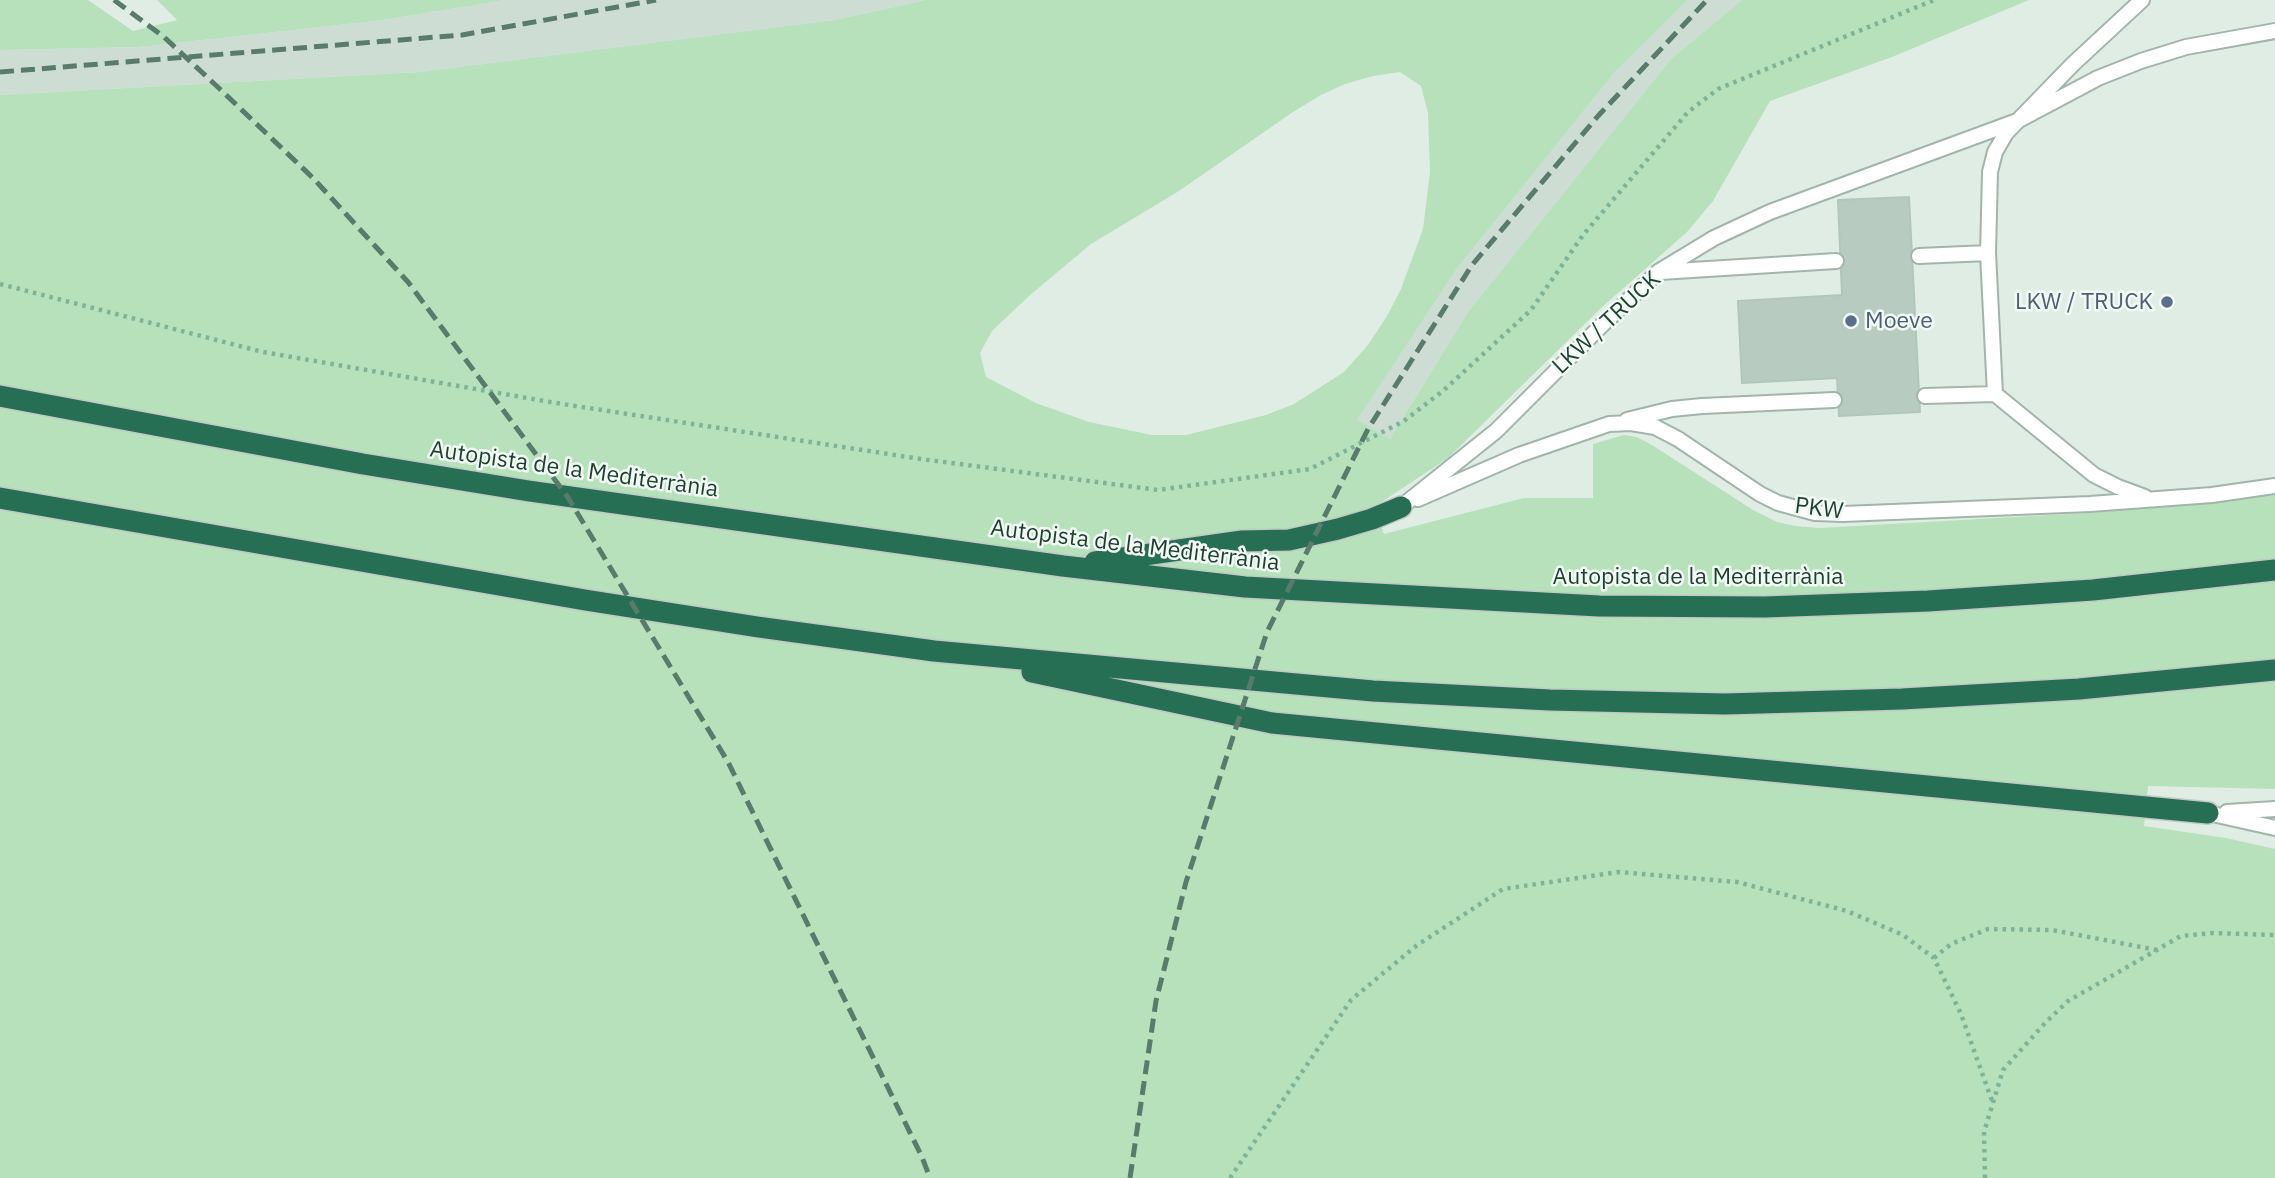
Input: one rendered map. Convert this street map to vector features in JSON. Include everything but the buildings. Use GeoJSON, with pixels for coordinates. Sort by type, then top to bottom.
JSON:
{"type":"FeatureCollection","features":[{"type":"Feature","properties":{"kind":"highway","name":"Autopista de la Mediterrània"},"geometry":{"type":"LineString","coordinates":[[0,396],[363,464],[528,491],[1063,566],[1245,587],[1599,606],[1765,607],[1928,601],[2079,591],[2275,570]]}},
{"type":"Feature","properties":{"kind":"highway"},"geometry":{"type":"LineString","coordinates":[[0,498],[585,600],[934,651],[1373,691],[1550,700],[1712,704],[1902,699],[2079,689],[2275,670]]}},
{"type":"Feature","properties":{"kind":"highway"},"geometry":{"type":"LineString","coordinates":[[1063,566],[1242,541],[1289,540],[1349,526],[1401,507]]}},
{"type":"Feature","properties":{"kind":"highway"},"geometry":{"type":"LineString","coordinates":[[934,651],[1272,723],[2208,813]]}},
{"type":"Feature","properties":{"kind":"lane"},"geometry":{"type":"LineString","coordinates":[[1995,394],[1988,253],[1990,172],[1995,152],[2017,121],[2142,0]]}},
{"type":"Feature","properties":{"kind":"lane","name":"LKW / TRUCK"},"geometry":{"type":"LineString","coordinates":[[1401,507],[1496,431],[1658,272],[1714,238],[1770,212],[2017,121],[2098,78],[2141,61],[2186,47],[2275,31]]}},
{"type":"Feature","properties":{"kind":"lane"},"geometry":{"type":"LineString","coordinates":[[1919,256],[1988,253]]}},
{"type":"Feature","properties":{"kind":"lane"},"geometry":{"type":"LineString","coordinates":[[1658,272],[1836,261]]}},
{"type":"Feature","properties":{"kind":"lane"},"geometry":{"type":"LineString","coordinates":[[1924,396],[1995,394],[2094,475],[2149,498]]}},
{"type":"Feature","properties":{"kind":"lane"},"geometry":{"type":"LineString","coordinates":[[1609,424],[1682,408],[1834,400]]}},
{"type":"Feature","properties":{"kind":"lane","name":"PKW"},"geometry":{"type":"LineString","coordinates":[[1401,507],[1519,455],[1609,424],[1631,423],[1655,427],[1678,439],[1760,494],[1796,509],[1815,513],[2090,504],[2212,495],[2275,486]]}},
{"type":"Feature","properties":{"kind":"lane"},"geometry":{"type":"LineString","coordinates":[[2208,813],[2275,809]]}},
{"type":"Feature","properties":{"kind":"lane"},"geometry":{"type":"LineString","coordinates":[[2208,813],[2275,828]]}},
{"type":"Feature","properties":{"kind":"path"},"geometry":{"type":"LineString","coordinates":[[0,284],[263,352],[556,403],[921,459],[1158,490],[1310,469],[1404,421],[1444,390],[1521,320],[1531,310],[1583,235],[1688,112],[1718,89],[1934,0]]}},
{"type":"Feature","properties":{"kind":"path"},"geometry":{"type":"LineString","coordinates":[[1230,1178],[1351,1000],[1416,946],[1503,890],[1618,872],[1737,882],[1847,911],[1903,935],[1934,958],[1961,1014],[1992,1101]]}},
{"type":"Feature","properties":{"kind":"path"},"geometry":{"type":"LineString","coordinates":[[1934,958],[1951,944],[1988,929],[2052,930],[2158,950]]}},
{"type":"Feature","properties":{"kind":"path"},"geometry":{"type":"LineString","coordinates":[[1985,1178],[1984,1132],[2004,1070],[2068,1001],[2182,936],[2213,933],[2275,935]]}},
{"type":"Feature","properties":{"kind":"shaded area"},"geometry":{"type":"Polygon","coordinates":[[[505,0],[926,0],[835,20],[420,72],[0,95],[0,50],[139,47],[383,20],[505,0]]]}},
{"type":"Feature","properties":{"kind":"shaded area"},"geometry":{"type":"Polygon","coordinates":[[[1688,0],[1742,0],[1671,59],[1468,312],[1390,439],[1356,421],[1456,270],[1614,73],[1688,0]]]}},
{"type":"Feature","properties":{"kind":"green space"},"geometry":{"type":"Polygon","coordinates":[[[0,0],[88,0],[133,31],[177,20],[157,0],[505,0],[383,20],[139,47],[0,50],[0,0]]]}},
{"type":"Feature","properties":{"kind":"green space"},"geometry":{"type":"Polygon","coordinates":[[[926,0],[1688,0],[1614,73],[1456,270],[1357,420],[1390,439],[1468,312],[1671,59],[1742,0],[2029,0],[1892,57],[1770,101],[1713,201],[1687,232],[1601,308],[1448,458],[1374,507],[1384,534],[1524,498],[1593,498],[1593,444],[1624,435],[1637,437],[1652,445],[1753,510],[1777,522],[1796,526],[1819,528],[2104,512],[2275,494],[2275,789],[2148,786],[2144,826],[2226,838],[2275,849],[2275,1178],[0,1178],[0,95],[420,72],[835,20],[926,0]],[[1400,72],[1345,84],[1321,95],[1179,191],[1091,244],[992,331],[980,353],[986,377],[1036,403],[1089,422],[1152,435],[1186,435],[1266,415],[1294,404],[1344,372],[1368,345],[1387,316],[1401,289],[1423,229],[1430,172],[1428,113],[1421,86],[1400,72]]]}},
{"type":"Feature","properties":{"kind":"railway"},"geometry":{"type":"LineString","coordinates":[[114,0],[164,37],[313,178],[408,282],[567,496],[728,762],[930,1178]]}},
{"type":"Feature","properties":{"kind":"railway"},"geometry":{"type":"LineString","coordinates":[[0,72],[462,35],[656,0]]}},
{"type":"Feature","properties":{"kind":"railway"},"geometry":{"type":"LineString","coordinates":[[1130,1178],[1156,1001],[1186,882],[1267,632],[1368,429],[1472,265],[1598,116],[1707,0]]}},
{"type":"Feature","properties":{"kind":"place","name":"LKW / TRUCK"},"geometry":{"type":"Point","coordinates":[2167,302]}},
{"type":"Feature","properties":{"kind":"place","name":"Moeve"},"geometry":{"type":"Point","coordinates":[1851,321]}}]}
